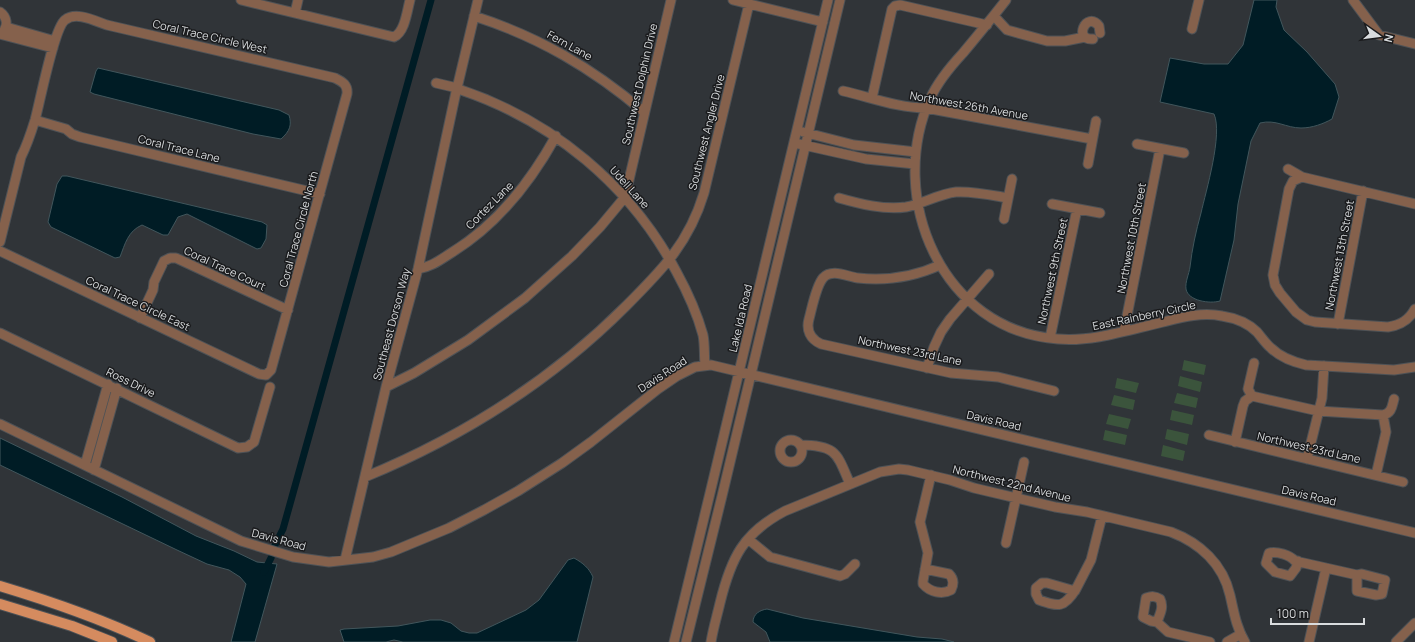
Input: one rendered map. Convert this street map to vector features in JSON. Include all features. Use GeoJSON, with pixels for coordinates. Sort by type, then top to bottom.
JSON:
{"type":"FeatureCollection","features":[{"type":"Feature","properties":{"kind":"main road"},"geometry":{"type":"LineString","coordinates":[[0,586],[116,625],[150,642]]}},
{"type":"Feature","properties":{"kind":"main road"},"geometry":{"type":"LineString","coordinates":[[0,604],[65,624],[110,642]]}},
{"type":"Feature","properties":{"kind":"street"},"geometry":{"type":"LineString","coordinates":[[240,0],[394,36],[398,35],[402,30],[410,0]]}},
{"type":"Feature","properties":{"kind":"street"},"geometry":{"type":"LineString","coordinates":[[295,13],[298,0]]}},
{"type":"Feature","properties":{"kind":"street","name":"Southeast Dorson Way"},"geometry":{"type":"LineString","coordinates":[[345,560],[386,387],[418,269],[457,88],[478,0]]}},
{"type":"Feature","properties":{"kind":"street","name":"Southwest Dolphin Drive"},"geometry":{"type":"LineString","coordinates":[[625,197],[671,0]]}},
{"type":"Feature","properties":{"kind":"street"},"geometry":{"type":"LineString","coordinates":[[733,0],[823,22]]}},
{"type":"Feature","properties":{"kind":"street","name":"Lake Ida Road"},"geometry":{"type":"LineString","coordinates":[[674,642],[828,0]]}},
{"type":"Feature","properties":{"kind":"street"},"geometry":{"type":"LineString","coordinates":[[686,642],[840,0]]}},
{"type":"Feature","properties":{"kind":"street","name":"East Rainberry Circle"},"geometry":{"type":"LineString","coordinates":[[1006,0],[987,25],[938,82],[926,108],[921,124],[916,152],[915,186],[926,235],[940,265],[949,279],[968,300],[988,316],[1018,331],[1050,338],[1084,339],[1190,315],[1207,314],[1234,318],[1250,326],[1272,349],[1288,359],[1306,365],[1394,370],[1415,367]]}},
{"type":"Feature","properties":{"kind":"street"},"geometry":{"type":"LineString","coordinates":[[1192,30],[1199,0]]}},
{"type":"Feature","properties":{"kind":"street"},"geometry":{"type":"LineString","coordinates":[[1353,0],[1379,35],[1415,44]]}},
{"type":"Feature","properties":{"kind":"street","name":"Southwest Angler Drive"},"geometry":{"type":"LineString","coordinates":[[364,477],[418,454],[448,439],[505,405],[532,386],[564,362],[614,318],[638,295],[670,259],[684,241],[699,210],[749,4]]}},
{"type":"Feature","properties":{"kind":"street"},"geometry":{"type":"LineString","coordinates":[[872,98],[892,9],[895,6],[900,5],[987,25]]}},
{"type":"Feature","properties":{"kind":"street"},"geometry":{"type":"LineString","coordinates":[[0,12],[5,17],[2,32],[54,45],[35,120],[27,145],[21,157],[0,242]]}},
{"type":"Feature","properties":{"kind":"street","name":"Coral Trace Circle West"},"geometry":{"type":"LineString","coordinates":[[54,45],[58,30],[66,19],[72,16],[335,78],[342,81],[347,86]]}},
{"type":"Feature","properties":{"kind":"street","name":"Fern Lane"},"geometry":{"type":"LineString","coordinates":[[474,16],[515,31],[561,53],[604,80],[644,112]]}},
{"type":"Feature","properties":{"kind":"street"},"geometry":{"type":"LineString","coordinates":[[994,16],[1007,30],[1047,41],[1065,41],[1093,36]]}},
{"type":"Feature","properties":{"kind":"street","name":"Udell Lane"},"geometry":{"type":"LineString","coordinates":[[436,83],[457,88],[478,96],[514,112],[556,136],[593,165],[625,197],[651,230],[670,259],[689,299],[703,335],[705,365]]}},
{"type":"Feature","properties":{"kind":"street","name":"Coral Trace Circle North"},"geometry":{"type":"LineString","coordinates":[[266,375],[272,370],[347,94],[347,86]]}},
{"type":"Feature","properties":{"kind":"street","name":"Northwest 26th Avenue"},"geometry":{"type":"LineString","coordinates":[[843,90],[915,108],[926,108],[1092,139]]}},
{"type":"Feature","properties":{"kind":"street","name":"Coral Trace Lane"},"geometry":{"type":"LineString","coordinates":[[35,120],[66,129],[72,134],[80,137],[320,194]]}},
{"type":"Feature","properties":{"kind":"street"},"geometry":{"type":"LineString","coordinates":[[1088,164],[1096,121]]}},
{"type":"Feature","properties":{"kind":"street"},"geometry":{"type":"LineString","coordinates":[[797,131],[854,145],[916,152]]}},
{"type":"Feature","properties":{"kind":"street","name":"Cortez Lane"},"geometry":{"type":"LineString","coordinates":[[418,269],[427,268],[452,253],[490,224],[505,209],[531,178],[556,136]]}},
{"type":"Feature","properties":{"kind":"street"},"geometry":{"type":"LineString","coordinates":[[794,142],[866,159],[915,164]]}},
{"type":"Feature","properties":{"kind":"street"},"geometry":{"type":"LineString","coordinates":[[1137,144],[1184,154]]}},
{"type":"Feature","properties":{"kind":"street","name":"Northwest 10th Street"},"geometry":{"type":"LineString","coordinates":[[1124,331],[1160,149]]}},
{"type":"Feature","properties":{"kind":"street"},"geometry":{"type":"LineString","coordinates":[[1288,168],[1302,177],[1415,204]]}},
{"type":"Feature","properties":{"kind":"street"},"geometry":{"type":"LineString","coordinates":[[1302,177],[1293,181],[1289,189],[1273,270],[1277,289],[1296,312],[1303,318],[1315,322],[1393,326],[1402,323],[1414,311]]}},
{"type":"Feature","properties":{"kind":"street"},"geometry":{"type":"LineString","coordinates":[[1004,219],[1012,179]]}},
{"type":"Feature","properties":{"kind":"street","name":"Northwest 13th Street"},"geometry":{"type":"LineString","coordinates":[[1338,324],[1363,191]]}},
{"type":"Feature","properties":{"kind":"street"},"geometry":{"type":"LineString","coordinates":[[839,198],[871,205],[905,207],[942,195],[960,192],[978,193],[1008,198]]}},
{"type":"Feature","properties":{"kind":"street"},"geometry":{"type":"LineString","coordinates":[[386,387],[414,373],[468,340],[525,298],[572,256],[600,227],[625,197]]}},
{"type":"Feature","properties":{"kind":"street","name":"Northwest 9th Street"},"geometry":{"type":"LineString","coordinates":[[1052,204],[1100,213]]}},
{"type":"Feature","properties":{"kind":"street","name":"Northwest 9th Street"},"geometry":{"type":"LineString","coordinates":[[1050,338],[1077,209]]}},
{"type":"Feature","properties":{"kind":"street","name":"Coral Trace Circle East"},"geometry":{"type":"LineString","coordinates":[[0,251],[259,374],[266,375]]}},
{"type":"Feature","properties":{"kind":"street","name":"Coral Trace Court"},"geometry":{"type":"LineString","coordinates":[[140,318],[164,261],[170,258],[176,258],[288,310]]}},
{"type":"Feature","properties":{"kind":"street","name":"Northwest 23rd Lane"},"geometry":{"type":"LineString","coordinates":[[940,265],[920,273],[888,279],[856,278],[835,274],[822,278],[808,323],[810,336],[821,344],[927,368],[951,373],[998,377],[1054,391]]}},
{"type":"Feature","properties":{"kind":"street"},"geometry":{"type":"LineString","coordinates":[[927,368],[934,347],[950,319],[989,274]]}},
{"type":"Feature","properties":{"kind":"street","name":"Ross Drive"},"geometry":{"type":"LineString","coordinates":[[0,333],[117,388],[238,448],[251,445],[256,438],[270,387]]}},
{"type":"Feature","properties":{"kind":"street"},"geometry":{"type":"LineString","coordinates":[[1254,363],[1248,389],[1252,396],[1318,411],[1383,415],[1388,414],[1391,411],[1394,399]]}},
{"type":"Feature","properties":{"kind":"street","name":"Davis Road"},"geometry":{"type":"LineString","coordinates":[[0,424],[241,541],[293,557],[329,562],[373,558],[391,552],[484,510],[518,491],[562,463],[677,376],[690,368],[705,365],[751,374],[1415,533]]}},
{"type":"Feature","properties":{"kind":"street"},"geometry":{"type":"LineString","coordinates":[[1307,459],[1322,392],[1324,366]]}},
{"type":"Feature","properties":{"kind":"street"},"geometry":{"type":"LineString","coordinates":[[85,465],[108,384]]}},
{"type":"Feature","properties":{"kind":"street"},"geometry":{"type":"LineString","coordinates":[[94,470],[117,388]]}},
{"type":"Feature","properties":{"kind":"street"},"geometry":{"type":"LineString","coordinates":[[1235,442],[1243,406],[1252,396]]}},
{"type":"Feature","properties":{"kind":"street"},"geometry":{"type":"LineString","coordinates":[[1376,475],[1386,432],[1383,415]]}},
{"type":"Feature","properties":{"kind":"street","name":"Northwest 23rd Lane"},"geometry":{"type":"LineString","coordinates":[[1209,436],[1403,482]]}},
{"type":"Feature","properties":{"kind":"street"},"geometry":{"type":"LineString","coordinates":[[800,445],[811,445],[833,451],[839,458],[850,484]]}},
{"type":"Feature","properties":{"kind":"street"},"geometry":{"type":"LineString","coordinates":[[1006,543],[1024,462]]}},
{"type":"Feature","properties":{"kind":"street","name":"Northwest 22nd Avenue"},"geometry":{"type":"LineString","coordinates":[[711,642],[727,575],[734,558],[748,539],[758,529],[785,511],[880,472],[889,470],[908,470],[931,475],[974,488],[1016,498],[1171,532],[1191,541],[1201,548],[1222,573],[1230,594],[1234,616],[1243,638]]}},
{"type":"Feature","properties":{"kind":"street"},"geometry":{"type":"LineString","coordinates":[[925,569],[928,548],[920,522],[931,475]]}},
{"type":"Feature","properties":{"kind":"street"},"geometry":{"type":"LineString","coordinates":[[1075,591],[1091,560],[1102,516]]}},
{"type":"Feature","properties":{"kind":"street"},"geometry":{"type":"LineString","coordinates":[[748,539],[770,557],[840,576],[846,574],[855,564]]}},
{"type":"Feature","properties":{"kind":"street"},"geometry":{"type":"LineString","coordinates":[[698,546],[704,555],[705,566]]}},
{"type":"Feature","properties":{"kind":"street"},"geometry":{"type":"LineString","coordinates":[[1298,562],[1357,574]]}},
{"type":"Feature","properties":{"kind":"street"},"geometry":{"type":"LineString","coordinates":[[1309,642],[1326,568]]}},
{"type":"Feature","properties":{"kind":"street"},"geometry":{"type":"LineString","coordinates":[[1157,622],[1168,632],[1210,642]]}},
{"type":"Feature","properties":{"kind":"street"},"geometry":{"type":"LineString","coordinates":[[1396,642],[1415,623]]}},
{"type":"Feature","properties":{"kind":"street"},"geometry":{"type":"LineString","coordinates":[[110,642],[116,625]]}},
{"type":"Feature","properties":{"kind":"street"},"geometry":{"type":"LineString","coordinates":[[1227,642],[1243,638]]}},
{"type":"Feature","properties":{"kind":"green space"},"geometry":{"type":"Polygon","coordinates":[[[1184,360],[1206,365],[1204,375],[1182,370],[1184,360]]]}},
{"type":"Feature","properties":{"kind":"green space"},"geometry":{"type":"Polygon","coordinates":[[[1180,376],[1202,382],[1200,392],[1178,386],[1180,376]]]}},
{"type":"Feature","properties":{"kind":"green space"},"geometry":{"type":"Polygon","coordinates":[[[1117,378],[1139,383],[1136,393],[1115,388],[1117,378]]]}},
{"type":"Feature","properties":{"kind":"green space"},"geometry":{"type":"Polygon","coordinates":[[[1177,393],[1198,398],[1196,408],[1174,403],[1177,393]]]}},
{"type":"Feature","properties":{"kind":"green space"},"geometry":{"type":"Polygon","coordinates":[[[1114,395],[1135,400],[1133,410],[1111,405],[1114,395]]]}},
{"type":"Feature","properties":{"kind":"green space"},"geometry":{"type":"Polygon","coordinates":[[[1172,410],[1194,415],[1192,425],[1170,420],[1172,410]]]}},
{"type":"Feature","properties":{"kind":"green space"},"geometry":{"type":"Polygon","coordinates":[[[1109,414],[1131,419],[1128,429],[1106,424],[1109,414]]]}},
{"type":"Feature","properties":{"kind":"green space"},"geometry":{"type":"Polygon","coordinates":[[[1167,429],[1189,434],[1187,445],[1165,439],[1167,429]]]}},
{"type":"Feature","properties":{"kind":"green space"},"geometry":{"type":"Polygon","coordinates":[[[1105,430],[1127,435],[1125,445],[1103,440],[1105,430]]]}},
{"type":"Feature","properties":{"kind":"green space"},"geometry":{"type":"Polygon","coordinates":[[[1163,445],[1185,451],[1183,461],[1161,456],[1163,445]]]}},
{"type":"Feature","properties":{"kind":"water"},"geometry":{"type":"Polygon","coordinates":[[[1254,0],[1277,0],[1276,7],[1284,30],[1307,52],[1335,84],[1339,97],[1332,119],[1325,123],[1309,127],[1296,128],[1271,122],[1260,123],[1251,141],[1238,204],[1234,240],[1220,301],[1205,302],[1191,296],[1186,289],[1186,286],[1194,240],[1213,163],[1216,135],[1214,114],[1160,102],[1170,58],[1204,64],[1228,64],[1243,45],[1254,0]]]}},
{"type":"Feature","properties":{"kind":"water"},"geometry":{"type":"Polygon","coordinates":[[[98,68],[279,110],[289,115],[290,128],[281,139],[253,134],[94,94],[90,92],[98,68]]]}},
{"type":"Feature","properties":{"kind":"water"},"geometry":{"type":"Polygon","coordinates":[[[62,176],[262,222],[267,225],[266,239],[261,248],[257,249],[187,214],[178,217],[168,235],[163,235],[142,225],[137,228],[130,234],[120,257],[115,258],[51,227],[48,222],[57,184],[62,176]]]}},
{"type":"Feature","properties":{"kind":"water"},"geometry":{"type":"Polygon","coordinates":[[[0,438],[122,497],[196,536],[257,562],[277,564],[255,642],[231,642],[246,584],[240,577],[229,570],[207,564],[177,550],[0,465],[0,438]]]}},
{"type":"Feature","properties":{"kind":"water"},"geometry":{"type":"Polygon","coordinates":[[[574,558],[590,571],[593,577],[577,642],[403,642],[394,640],[386,642],[344,642],[340,630],[398,626],[430,620],[441,620],[451,623],[461,631],[477,633],[526,610],[539,600],[568,560],[574,558]]]}},
{"type":"Feature","properties":{"kind":"water"},"geometry":{"type":"Polygon","coordinates":[[[767,609],[803,618],[954,642],[770,642],[766,632],[753,622],[753,619],[757,613],[767,609]]]}},
{"type":"Feature","properties":{"kind":"waterway"},"geometry":{"type":"LineString","coordinates":[[274,547],[283,529],[431,0]]}},
{"type":"Feature","properties":{"kind":"waterway"},"geometry":{"type":"LineString","coordinates":[[264,572],[271,558]]}}]}
